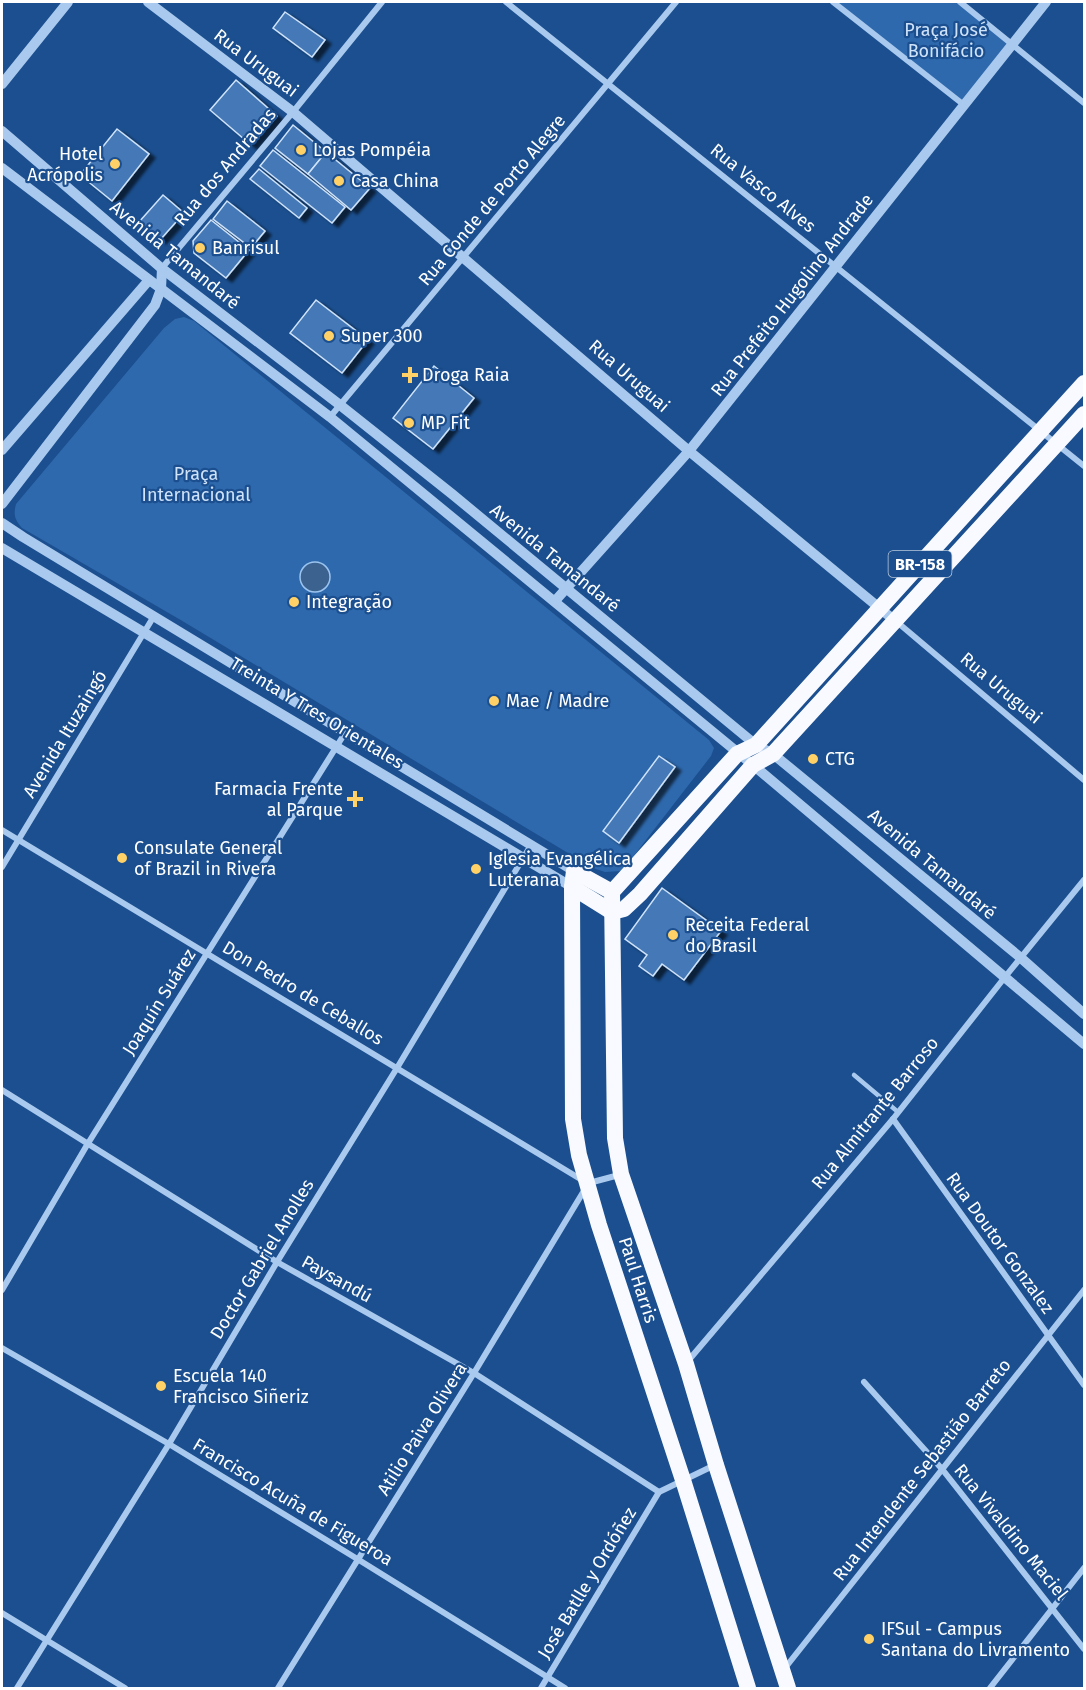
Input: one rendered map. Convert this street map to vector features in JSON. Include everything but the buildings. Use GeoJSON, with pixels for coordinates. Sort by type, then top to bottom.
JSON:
{"type":"FeatureCollection","features":[{"type":"Feature","properties":{"kind":"highway","name":"BR-158"},"geometry":{"type":"LineString","coordinates":[[612,892],[737,754],[756,745],[1084,383]]}},
{"type":"Feature","properties":{"kind":"highway","name":"BR-158"},"geometry":{"type":"LineString","coordinates":[[612,912],[624,909],[640,894],[753,765],[773,754],[1084,414]]}},
{"type":"Feature","properties":{"kind":"highway"},"geometry":{"type":"LineString","coordinates":[[573,879],[612,892],[615,1138],[621,1174],[686,1364],[788,1689]]}},
{"type":"Feature","properties":{"kind":"highway","name":"Treinta Y Tres Orientales"},"geometry":{"type":"LineString","coordinates":[[573,879],[612,912]]}},
{"type":"Feature","properties":{"kind":"highway","name":"Paul Harris"},"geometry":{"type":"LineString","coordinates":[[573,879],[573,1119],[579,1155],[599,1225],[683,1480],[748,1689]]}},
{"type":"Feature","properties":{"kind":"street"},"geometry":{"type":"LineString","coordinates":[[2,84],[68,2]]}},
{"type":"Feature","properties":{"kind":"street","name":"Rua Uruguai"},"geometry":{"type":"LineString","coordinates":[[148,2],[293,112],[464,256],[689,451],[1084,780]]}},
{"type":"Feature","properties":{"kind":"street","name":"Rua dos Andradas"},"geometry":{"type":"LineString","coordinates":[[162,268],[382,2]]}},
{"type":"Feature","properties":{"kind":"street","name":"Rua Vasco Alves"},"geometry":{"type":"LineString","coordinates":[[506,2],[1084,466]]}},
{"type":"Feature","properties":{"kind":"street","name":"Rua Conde de Porto Alegre"},"geometry":{"type":"LineString","coordinates":[[330,417],[676,2]]}},
{"type":"Feature","properties":{"kind":"street"},"geometry":{"type":"LineString","coordinates":[[833,2],[964,105]]}},
{"type":"Feature","properties":{"kind":"street"},"geometry":{"type":"LineString","coordinates":[[960,2],[1084,102]]}},
{"type":"Feature","properties":{"kind":"street","name":"Rua Prefeito Hugolino Andrade"},"geometry":{"type":"LineString","coordinates":[[555,601],[689,451],[1046,2]]}},
{"type":"Feature","properties":{"kind":"street","name":"Avenida Tamandaré"},"geometry":{"type":"LineString","coordinates":[[2,131],[162,268],[340,405],[756,745],[773,754],[1021,958],[1084,1014]]}},
{"type":"Feature","properties":{"kind":"street","name":"Avenida Tamandaré"},"geometry":{"type":"LineString","coordinates":[[2,168],[330,417],[753,765],[1084,1044]]}},
{"type":"Feature","properties":{"kind":"street"},"geometry":{"type":"LineString","coordinates":[[2,504],[155,305],[161,289],[162,268]]}},
{"type":"Feature","properties":{"kind":"street"},"geometry":{"type":"LineString","coordinates":[[2,450],[149,280]]}},
{"type":"Feature","properties":{"kind":"street","name":"Treinta Y Tres Orientales"},"geometry":{"type":"LineString","coordinates":[[2,523],[531,845],[573,879]]}},
{"type":"Feature","properties":{"kind":"street","name":"Treinta Y Tres Orientales"},"geometry":{"type":"LineString","coordinates":[[2,548],[523,860],[573,879]]}},
{"type":"Feature","properties":{"kind":"street","name":"Avenida Ituzaingó"},"geometry":{"type":"LineString","coordinates":[[2,867],[154,616]]}},
{"type":"Feature","properties":{"kind":"street","name":"Joaquín Suárez"},"geometry":{"type":"LineString","coordinates":[[2,1290],[87,1145],[345,733]]}},
{"type":"Feature","properties":{"kind":"street","name":"Don Pedro de Ceballos"},"geometry":{"type":"LineString","coordinates":[[2,830],[588,1183]]}},
{"type":"Feature","properties":{"kind":"street","name":"Doctor Gabriel Anolles"},"geometry":{"type":"LineString","coordinates":[[17,1689],[169,1444],[531,845]]}},
{"type":"Feature","properties":{"kind":"street","name":"Rua Almitrante Barroso"},"geometry":{"type":"LineString","coordinates":[[686,1364],[893,1119],[1084,880]]}},
{"type":"Feature","properties":{"kind":"street","name":"Paysandú"},"geometry":{"type":"LineString","coordinates":[[2,1090],[277,1262],[474,1373],[659,1492]]}},
{"type":"Feature","properties":{"kind":"street","name":"Rua Doutor Gonzalez"},"geometry":{"type":"LineString","coordinates":[[893,1119],[1084,1385]]}},
{"type":"Feature","properties":{"kind":"street"},"geometry":{"type":"LineString","coordinates":[[588,1183],[621,1174]]}},
{"type":"Feature","properties":{"kind":"street","name":"Atilio Paiva Olivera"},"geometry":{"type":"LineString","coordinates":[[278,1689],[474,1373],[588,1183]]}},
{"type":"Feature","properties":{"kind":"street","name":"Rua Intendente Sebastião Barreto"},"geometry":{"type":"LineString","coordinates":[[783,1670],[1084,1290]]}},
{"type":"Feature","properties":{"kind":"street","name":"Francisco Acuña de Figueroa"},"geometry":{"type":"LineString","coordinates":[[2,1348],[169,1444],[565,1689]]}},
{"type":"Feature","properties":{"kind":"street","name":"Rua Vivaldino Maciel"},"geometry":{"type":"LineString","coordinates":[[864,1383],[942,1469],[1084,1649]]}},
{"type":"Feature","properties":{"kind":"street"},"geometry":{"type":"LineString","coordinates":[[659,1492],[716,1465]]}},
{"type":"Feature","properties":{"kind":"street","name":"José Batlle y Ordóñez"},"geometry":{"type":"LineString","coordinates":[[541,1689],[659,1492]]}},
{"type":"Feature","properties":{"kind":"street"},"geometry":{"type":"LineString","coordinates":[[990,1689],[1084,1568]]}},
{"type":"Feature","properties":{"kind":"street"},"geometry":{"type":"LineString","coordinates":[[2,1613],[125,1689]]}},
{"type":"Feature","properties":{"kind":"lane"},"geometry":{"type":"LineString","coordinates":[[854,1075],[898,1112]]}},
{"type":"Feature","properties":{"kind":"green space","name":"Praça José Bonifácio"},"geometry":{"type":"Polygon","coordinates":[[[833,2],[960,2],[1012,44],[964,105],[833,2]]]}},
{"type":"Feature","properties":{"kind":"green space","name":"Praça Internacional"},"geometry":{"type":"Polygon","coordinates":[[[184,317],[194,321],[709,740],[714,748],[711,756],[622,871],[605,872],[593,868],[179,619],[22,528],[16,520],[16,504],[164,328],[175,319],[184,317]]]}},
{"type":"Feature","properties":{"kind":"shaded area"},"geometry":{"type":"Polygon","coordinates":[[[315,562],[321,563],[329,571],[329,583],[321,591],[315,592],[309,591],[301,583],[300,577],[301,571],[309,563],[315,562]]]}},
{"type":"Feature","properties":{"kind":"place","name":"Lojas Pompéia"},"geometry":{"type":"Point","coordinates":[301,150]}},
{"type":"Feature","properties":{"kind":"place","name":"Hotel Acrópolis"},"geometry":{"type":"Point","coordinates":[115,164]}},
{"type":"Feature","properties":{"kind":"place","name":"Casa China"},"geometry":{"type":"Point","coordinates":[339,181]}},
{"type":"Feature","properties":{"kind":"place","name":"Banrisul"},"geometry":{"type":"Point","coordinates":[200,248]}},
{"type":"Feature","properties":{"kind":"place","name":"Super 300"},"geometry":{"type":"Point","coordinates":[329,336]}},
{"type":"Feature","properties":{"kind":"place","name":"Droga Raia"},"geometry":{"type":"Point","coordinates":[410,375]}},
{"type":"Feature","properties":{"kind":"place","name":"MP Fit"},"geometry":{"type":"Point","coordinates":[409,423]}},
{"type":"Feature","properties":{"kind":"place","name":"Integração"},"geometry":{"type":"Point","coordinates":[294,602]}},
{"type":"Feature","properties":{"kind":"place","name":"Mae / Madre"},"geometry":{"type":"Point","coordinates":[494,701]}},
{"type":"Feature","properties":{"kind":"place","name":"CTG"},"geometry":{"type":"Point","coordinates":[813,759]}},
{"type":"Feature","properties":{"kind":"place","name":"Farmacia Frente al Parque"},"geometry":{"type":"Point","coordinates":[355,799]}},
{"type":"Feature","properties":{"kind":"place","name":"Consulate General of Brazil in Rivera"},"geometry":{"type":"Point","coordinates":[122,858]}},
{"type":"Feature","properties":{"kind":"place","name":"Iglesia Evangélica Luterana"},"geometry":{"type":"Point","coordinates":[476,869]}},
{"type":"Feature","properties":{"kind":"place","name":"Receita Federal do Brasil"},"geometry":{"type":"Point","coordinates":[673,935]}},
{"type":"Feature","properties":{"kind":"place","name":"Escuela 140 Francisco Siñeriz"},"geometry":{"type":"Point","coordinates":[161,1386]}},
{"type":"Feature","properties":{"kind":"place","name":"IFSul - Campus Santana do Livramento"},"geometry":{"type":"Point","coordinates":[869,1639]}}]}
